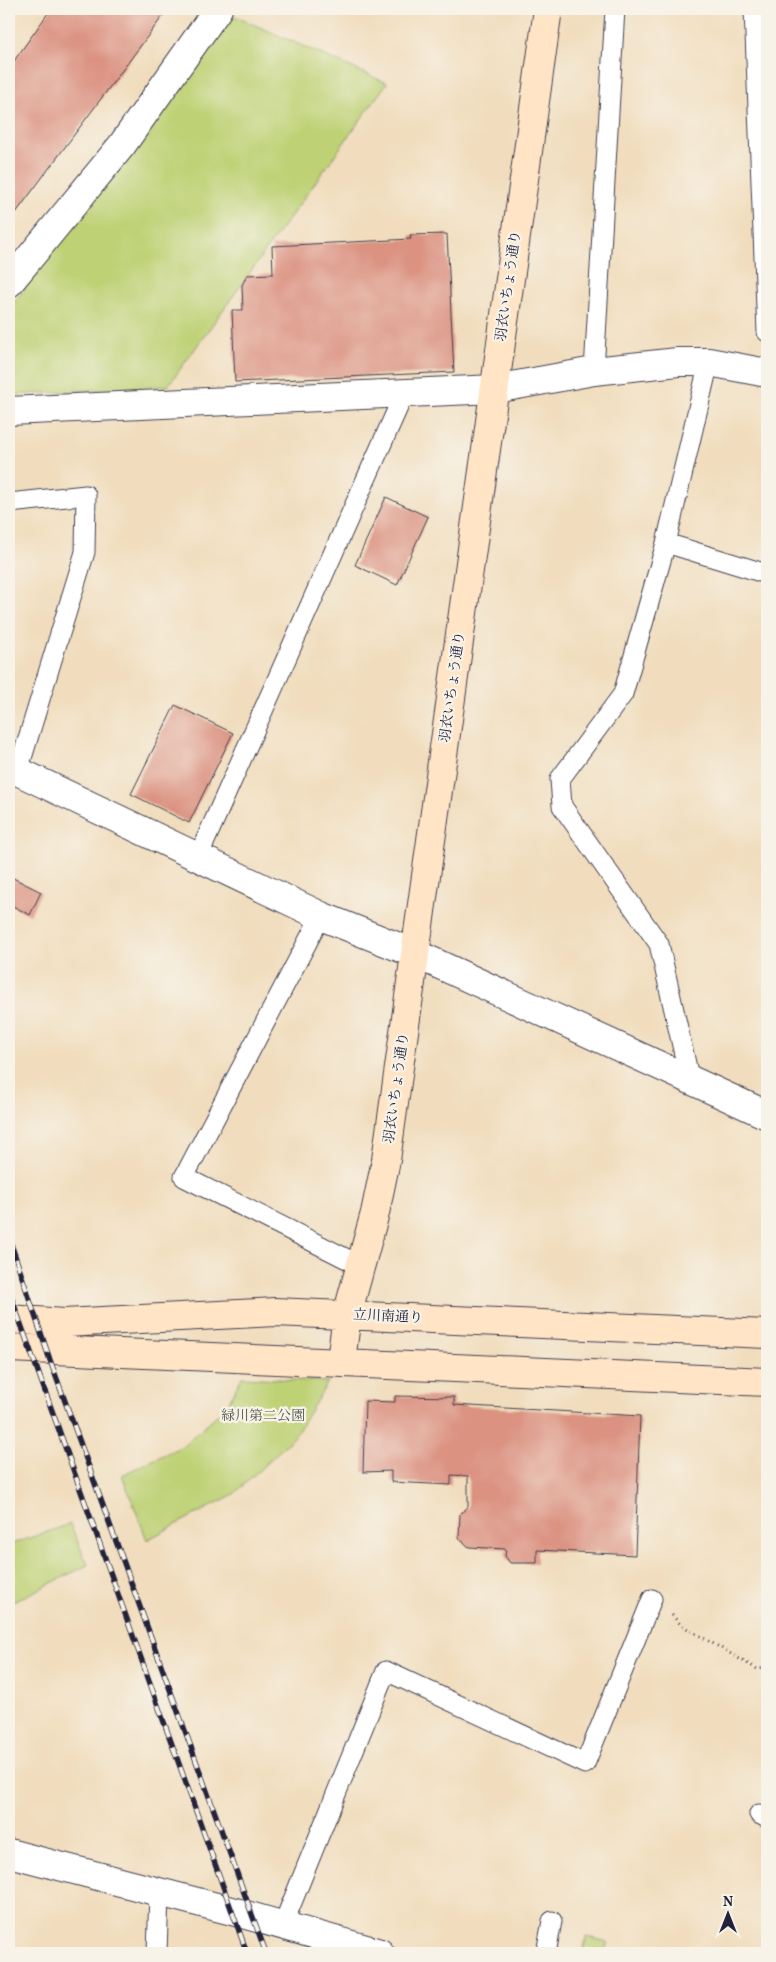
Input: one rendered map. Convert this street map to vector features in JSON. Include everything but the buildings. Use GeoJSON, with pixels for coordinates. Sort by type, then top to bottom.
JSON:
{"type":"FeatureCollection","features":[{"type":"Feature","properties":{"kind":"street"},"geometry":{"type":"LineString","coordinates":[[9,283],[122,145],[218,9]]}},
{"type":"Feature","properties":{"kind":"street","name":"羽衣いちょう通り"},"geometry":{"type":"LineString","coordinates":[[341,1362],[347,1315],[375,1213],[386,1160],[548,9]]}},
{"type":"Feature","properties":{"kind":"street"},"geometry":{"type":"LineString","coordinates":[[9,411],[495,389],[594,371],[678,362],[709,362],[767,373]]}},
{"type":"Feature","properties":{"kind":"street"},"geometry":{"type":"LineString","coordinates":[[13,769],[321,916],[416,954],[767,1115]]}},
{"type":"Feature","properties":{"kind":"street","name":"立川南通り"},"geometry":{"type":"LineString","coordinates":[[9,1319],[64,1323],[275,1312],[767,1334]]}},
{"type":"Feature","properties":{"kind":"street"},"geometry":{"type":"LineString","coordinates":[[9,1348],[767,1382]]}},
{"type":"Feature","properties":{"kind":"street"},"geometry":{"type":"LineString","coordinates":[[9,1855],[232,1912],[380,1953]]}},
{"type":"Feature","properties":{"kind":"lane"},"geometry":{"type":"LineString","coordinates":[[594,371],[615,9]]}},
{"type":"Feature","properties":{"kind":"lane"},"geometry":{"type":"LineString","coordinates":[[754,9],[767,332]]}},
{"type":"Feature","properties":{"kind":"lane"},"geometry":{"type":"LineString","coordinates":[[690,1081],[659,944],[562,806],[560,779],[623,694],[666,543],[709,362]]}},
{"type":"Feature","properties":{"kind":"lane"},"geometry":{"type":"LineString","coordinates":[[198,857],[404,394]]}},
{"type":"Feature","properties":{"kind":"lane"},"geometry":{"type":"LineString","coordinates":[[9,503],[86,496],[85,552],[13,769]]}},
{"type":"Feature","properties":{"kind":"lane"},"geometry":{"type":"LineString","coordinates":[[666,543],[767,574]]}},
{"type":"Feature","properties":{"kind":"lane"},"geometry":{"type":"LineString","coordinates":[[321,916],[184,1177],[361,1266]]}},
{"type":"Feature","properties":{"kind":"lane"},"geometry":{"type":"LineString","coordinates":[[282,1927],[386,1672],[585,1764],[652,1600]]}},
{"type":"Feature","properties":{"kind":"lane"},"geometry":{"type":"LineString","coordinates":[[157,1953],[159,1893]]}},
{"type":"Feature","properties":{"kind":"lane"},"geometry":{"type":"LineString","coordinates":[[546,1953],[552,1920]]}},
{"type":"Feature","properties":{"kind":"path"},"geometry":{"type":"LineString","coordinates":[[652,1600],[664,1606],[681,1625],[757,1669],[767,1668]]}},
{"type":"Feature","properties":{"kind":"green space"},"geometry":{"type":"Polygon","coordinates":[[[232,15],[387,83],[168,386],[9,395],[9,309],[232,15]]]}},
{"type":"Feature","properties":{"kind":"green space","name":"緑川第二公園"},"geometry":{"type":"Polygon","coordinates":[[[242,1377],[328,1382],[294,1437],[234,1494],[147,1540],[122,1475],[182,1446],[226,1407],[242,1377]]]}},
{"type":"Feature","properties":{"kind":"green space"},"geometry":{"type":"Polygon","coordinates":[[[70,1524],[88,1565],[9,1604],[9,1545],[70,1524]]]}},
{"type":"Feature","properties":{"kind":"green space"},"geometry":{"type":"Polygon","coordinates":[[[587,1937],[608,1942],[605,1951],[609,1953],[582,1953],[587,1937]]]}},
{"type":"Feature","properties":{"kind":"railway"},"geometry":{"type":"LineString","coordinates":[[9,1238],[50,1360],[266,1953]]}},
{"type":"Feature","properties":{"kind":"railway"},"geometry":{"type":"LineString","coordinates":[[9,1291],[247,1953]]}}]}
